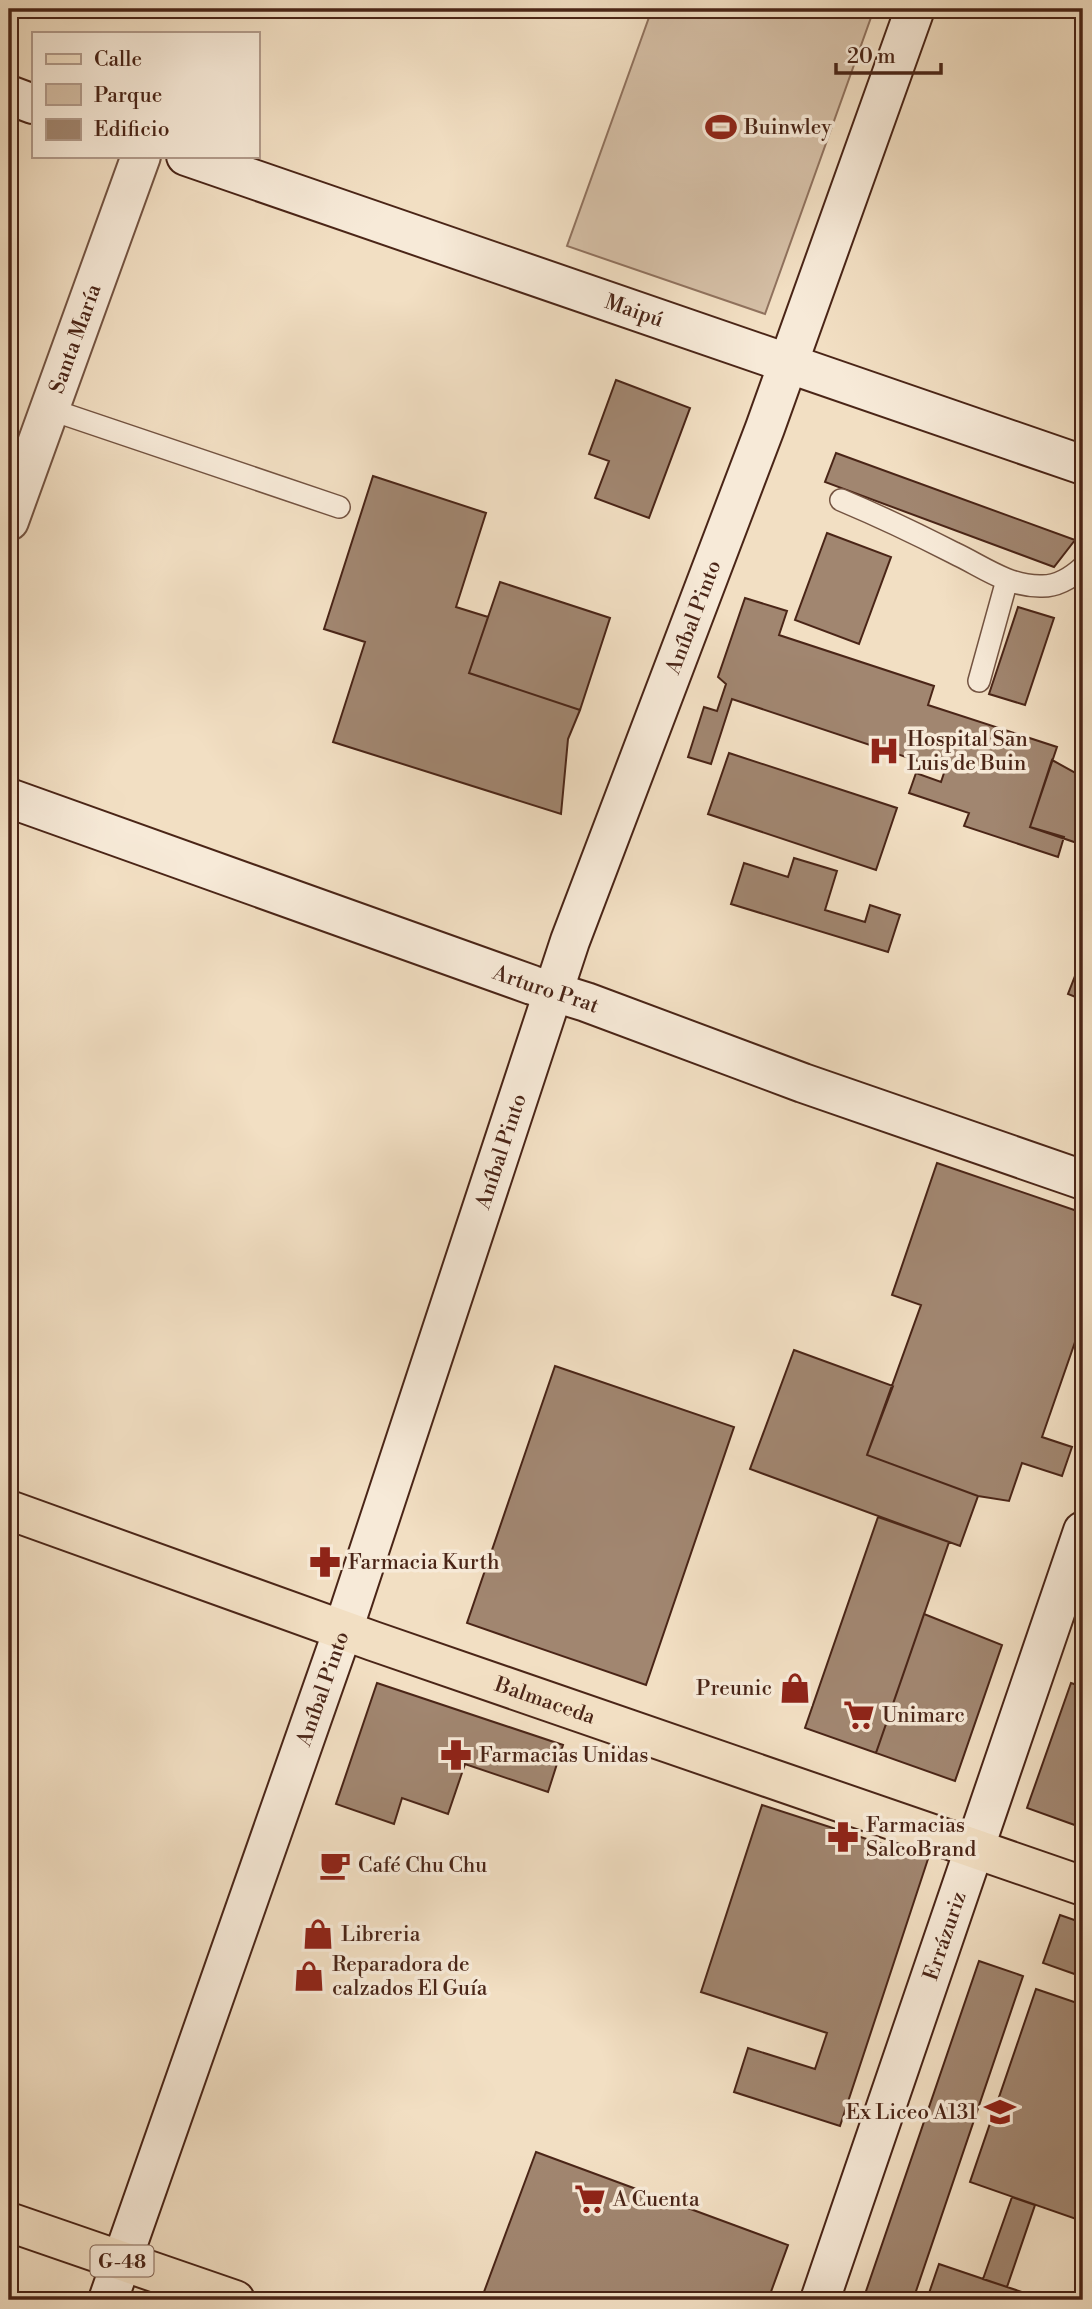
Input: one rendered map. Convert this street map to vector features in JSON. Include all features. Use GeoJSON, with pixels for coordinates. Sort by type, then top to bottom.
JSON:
{"type":"FeatureCollection","features":[{"type":"Feature","properties":{"kind":"main road","name":"Balmaceda"},"geometry":{"type":"LineString","coordinates":[[9,1510],[342,1630],[1083,1886]]}},
{"type":"Feature","properties":{"kind":"main road","name":"G-48"},"geometry":{"type":"LineString","coordinates":[[9,2222],[235,2300]]}},
{"type":"Feature","properties":{"kind":"street","name":"Aníbal Pinto"},"geometry":{"type":"LineString","coordinates":[[108,2300],[342,1630],[570,941],[788,362],[915,9]]}},
{"type":"Feature","properties":{"kind":"street"},"geometry":{"type":"LineString","coordinates":[[9,95],[32,104]]}},
{"type":"Feature","properties":{"kind":"street","name":"Santa María"},"geometry":{"type":"LineString","coordinates":[[9,521],[140,158]]}},
{"type":"Feature","properties":{"kind":"street","name":"Maipú"},"geometry":{"type":"LineString","coordinates":[[192,158],[1083,465]]}},
{"type":"Feature","properties":{"kind":"street","name":"Arturo Prat"},"geometry":{"type":"LineString","coordinates":[[9,798],[519,981],[554,991],[803,1083],[1083,1180]]}},
{"type":"Feature","properties":{"kind":"street","name":"Errázuriz"},"geometry":{"type":"LineString","coordinates":[[820,2300],[1083,1531]]}},
{"type":"Feature","properties":{"kind":"lane"},"geometry":{"type":"LineString","coordinates":[[49,410],[339,507]]}},
{"type":"Feature","properties":{"kind":"lane"},"geometry":{"type":"LineString","coordinates":[[841,500],[933,542],[1007,580],[1041,586],[1054,585],[1083,567]]}},
{"type":"Feature","properties":{"kind":"lane"},"geometry":{"type":"LineString","coordinates":[[979,681],[1007,580]]}},
{"type":"Feature","properties":{"kind":"green space","name":"Buinwley"},"geometry":{"type":"Polygon","coordinates":[[[652,9],[874,9],[765,314],[567,246],[652,9]]]}},
{"type":"Feature","properties":{"kind":"building"},"geometry":{"type":"Polygon","coordinates":[[[616,380],[690,408],[649,518],[595,498],[609,461],[589,454],[616,380]]]}},
{"type":"Feature","properties":{"kind":"building"},"geometry":{"type":"Polygon","coordinates":[[[836,453],[1075,540],[1054,567],[825,482],[836,453]]]}},
{"type":"Feature","properties":{"kind":"building"},"geometry":{"type":"Polygon","coordinates":[[[373,476],[486,513],[456,607],[488,617],[469,673],[580,710],[568,739],[561,814],[333,742],[365,642],[324,629],[373,476]]]}},
{"type":"Feature","properties":{"kind":"building"},"geometry":{"type":"Polygon","coordinates":[[[827,533],[891,557],[859,644],[795,620],[827,533]]]}},
{"type":"Feature","properties":{"kind":"building"},"geometry":{"type":"Polygon","coordinates":[[[500,582],[610,618],[580,710],[469,673],[500,582]]]}},
{"type":"Feature","properties":{"kind":"building"},"geometry":{"type":"Polygon","coordinates":[[[745,598],[787,611],[779,635],[934,686],[928,705],[1057,747],[1030,827],[1064,837],[1058,857],[964,826],[969,813],[909,793],[916,773],[941,782],[945,770],[732,699],[711,764],[688,757],[704,707],[717,711],[726,684],[718,677],[745,598]]]}},
{"type":"Feature","properties":{"kind":"building"},"geometry":{"type":"Polygon","coordinates":[[[1018,607],[1054,618],[1025,705],[989,694],[1018,607]]]}},
{"type":"Feature","properties":{"kind":"building"},"geometry":{"type":"Polygon","coordinates":[[[729,753],[897,808],[876,870],[708,814],[729,753]]]}},
{"type":"Feature","properties":{"kind":"building"},"geometry":{"type":"Polygon","coordinates":[[[1052,760],[1083,777],[1083,845],[1030,827],[1052,760]]]}},
{"type":"Feature","properties":{"kind":"building"},"geometry":{"type":"Polygon","coordinates":[[[794,858],[837,871],[825,910],[865,922],[870,905],[900,915],[888,952],[731,904],[744,863],[788,877],[794,858]]]}},
{"type":"Feature","properties":{"kind":"building"},"geometry":{"type":"Polygon","coordinates":[[[1075,976],[1083,979],[1083,1000],[1068,994],[1075,976]]]}},
{"type":"Feature","properties":{"kind":"building"},"geometry":{"type":"Polygon","coordinates":[[[937,1163],[1083,1213],[1083,1319],[1042,1437],[1072,1447],[1062,1476],[1022,1463],[1009,1501],[978,1496],[867,1455],[921,1305],[892,1295],[937,1163]]]}},
{"type":"Feature","properties":{"kind":"building"},"geometry":{"type":"Polygon","coordinates":[[[794,1350],[893,1386],[867,1455],[978,1496],[960,1546],[750,1469],[794,1350]]]}},
{"type":"Feature","properties":{"kind":"building"},"geometry":{"type":"Polygon","coordinates":[[[555,1366],[734,1427],[646,1685],[467,1623],[555,1366]]]}},
{"type":"Feature","properties":{"kind":"building"},"geometry":{"type":"Polygon","coordinates":[[[878,1517],[949,1542],[876,1753],[805,1728],[878,1517]]]}},
{"type":"Feature","properties":{"kind":"building"},"geometry":{"type":"Polygon","coordinates":[[[924,1614],[1002,1645],[955,1781],[876,1753],[924,1614]]]}},
{"type":"Feature","properties":{"kind":"building","name":"Farmacias Unidas"},"geometry":{"type":"Polygon","coordinates":[[[377,1683],[563,1745],[548,1792],[465,1764],[448,1814],[402,1798],[394,1824],[336,1804],[377,1683]]]}},
{"type":"Feature","properties":{"kind":"building"},"geometry":{"type":"Polygon","coordinates":[[[1071,1683],[1083,1687],[1083,1828],[1027,1808],[1071,1683]]]}},
{"type":"Feature","properties":{"kind":"building"},"geometry":{"type":"Polygon","coordinates":[[[762,1805],[928,1859],[840,2126],[734,2092],[748,2048],[815,2069],[827,2033],[701,1992],[762,1805]]]}},
{"type":"Feature","properties":{"kind":"building"},"geometry":{"type":"Polygon","coordinates":[[[1060,1915],[1083,1923],[1083,1977],[1043,1963],[1060,1915]]]}},
{"type":"Feature","properties":{"kind":"building"},"geometry":{"type":"Polygon","coordinates":[[[979,1961],[1023,1976],[913,2300],[863,2300],[979,1961]]]}},
{"type":"Feature","properties":{"kind":"building"},"geometry":{"type":"Polygon","coordinates":[[[1036,1989],[1083,2005],[1083,2206],[1079,2220],[970,2182],[1036,1989]]]}},
{"type":"Feature","properties":{"kind":"building","name":"A Cuenta"},"geometry":{"type":"Polygon","coordinates":[[[536,2152],[788,2245],[768,2300],[481,2300],[536,2152]]]}},
{"type":"Feature","properties":{"kind":"building"},"geometry":{"type":"Polygon","coordinates":[[[1012,2197],[1035,2205],[1007,2287],[983,2279],[1012,2197]]]}},
{"type":"Feature","properties":{"kind":"building"},"geometry":{"type":"Polygon","coordinates":[[[939,2264],[1046,2300],[929,2300],[927,2299],[939,2264]]]}},
{"type":"Feature","properties":{"kind":"place","name":"Buinwley"},"geometry":{"type":"Point","coordinates":[721,127]}},
{"type":"Feature","properties":{"kind":"place","name":"Hospital San Luis de Buin"},"geometry":{"type":"Point","coordinates":[884,751]}},
{"type":"Feature","properties":{"kind":"place","name":"Farmacia Kurth"},"geometry":{"type":"Point","coordinates":[325,1562]}},
{"type":"Feature","properties":{"kind":"place","name":"Preunic"},"geometry":{"type":"Point","coordinates":[795,1688]}},
{"type":"Feature","properties":{"kind":"place","name":"Unimarc"},"geometry":{"type":"Point","coordinates":[859,1715]}},
{"type":"Feature","properties":{"kind":"place","name":"Farmacias Unidas"},"geometry":{"type":"Point","coordinates":[456,1755]}},
{"type":"Feature","properties":{"kind":"place","name":"Farmacias SalcoBrand"},"geometry":{"type":"Point","coordinates":[843,1837]}},
{"type":"Feature","properties":{"kind":"place","name":"Café Chu Chu"},"geometry":{"type":"Point","coordinates":[335,1865]}},
{"type":"Feature","properties":{"kind":"place","name":"Libreria"},"geometry":{"type":"Point","coordinates":[318,1934]}},
{"type":"Feature","properties":{"kind":"place","name":"Reparadora de calzados El Guía"},"geometry":{"type":"Point","coordinates":[309,1976]}},
{"type":"Feature","properties":{"kind":"place","name":"Ex Liceo A131"},"geometry":{"type":"Point","coordinates":[1000,2112]}},
{"type":"Feature","properties":{"kind":"place","name":"A Cuenta"},"geometry":{"type":"Point","coordinates":[590,2199]}}]}
